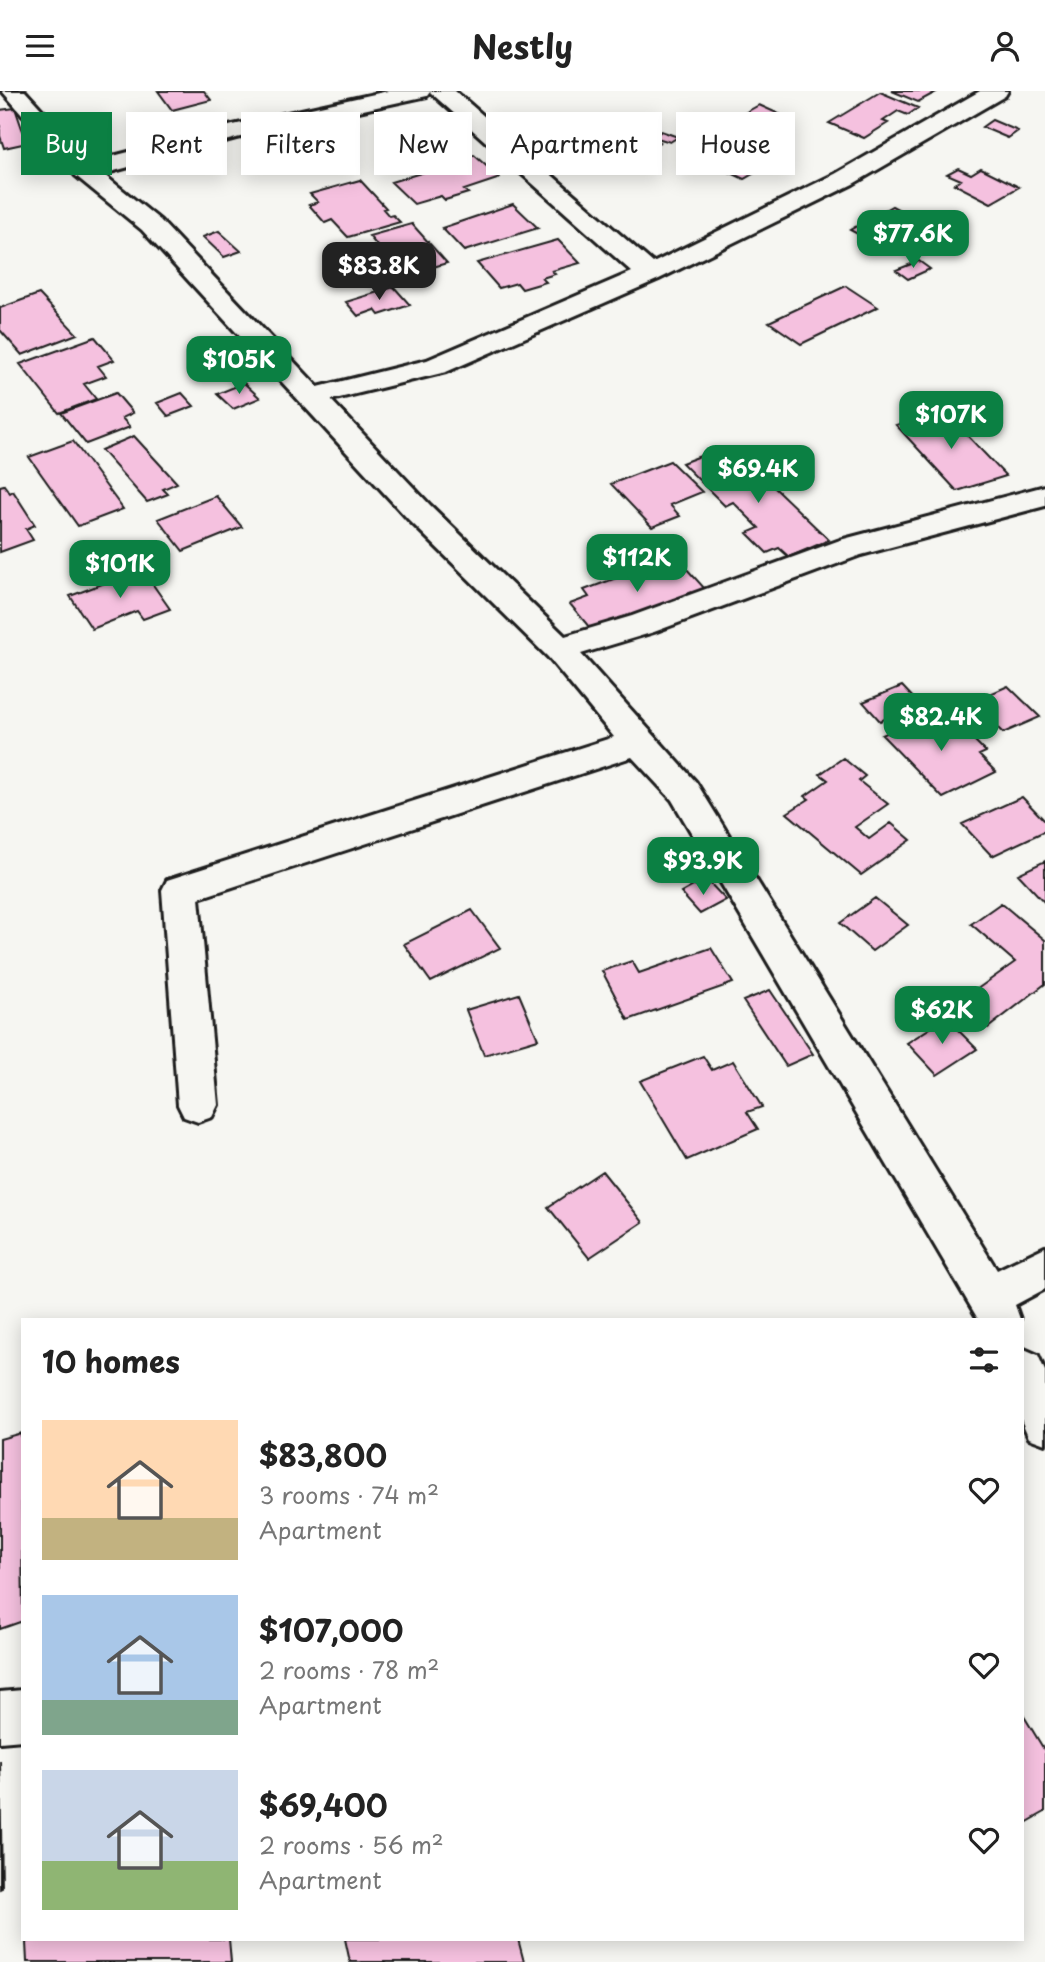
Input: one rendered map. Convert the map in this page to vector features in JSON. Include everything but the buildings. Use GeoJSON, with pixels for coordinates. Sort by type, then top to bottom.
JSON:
{"type":"FeatureCollection","features":[{"type":"Feature","properties":{"kind":"street"},"geometry":{"type":"LineString","coordinates":[[13,91],[32,112]]}},
{"type":"Feature","properties":{"kind":"street"},"geometry":{"type":"LineString","coordinates":[[112,164],[233,131],[419,91]]}},
{"type":"Feature","properties":{"kind":"street"},"geometry":{"type":"LineString","coordinates":[[441,91],[650,274]]}},
{"type":"Feature","properties":{"kind":"street"},"geometry":{"type":"LineString","coordinates":[[314,396],[436,366],[650,274],[844,179],[997,91]]}},
{"type":"Feature","properties":{"kind":"street"},"geometry":{"type":"LineString","coordinates":[[90,175],[151,225],[314,396],[419,512],[559,649],[638,742],[684,791],[994,1308],[1045,1267]]}},
{"type":"Feature","properties":{"kind":"street"},"geometry":{"type":"LineString","coordinates":[[559,649],[643,624],[851,547],[1045,495]]}},
{"type":"Feature","properties":{"kind":"street"},"geometry":{"type":"LineString","coordinates":[[198,1105],[180,891],[638,742]]}},
{"type":"Feature","properties":{"kind":"street"},"geometry":{"type":"LineString","coordinates":[[1024,1375],[1045,1422]]}},
{"type":"Feature","properties":{"kind":"street"},"geometry":{"type":"LineString","coordinates":[[0,1717],[21,1715]]}}]}
